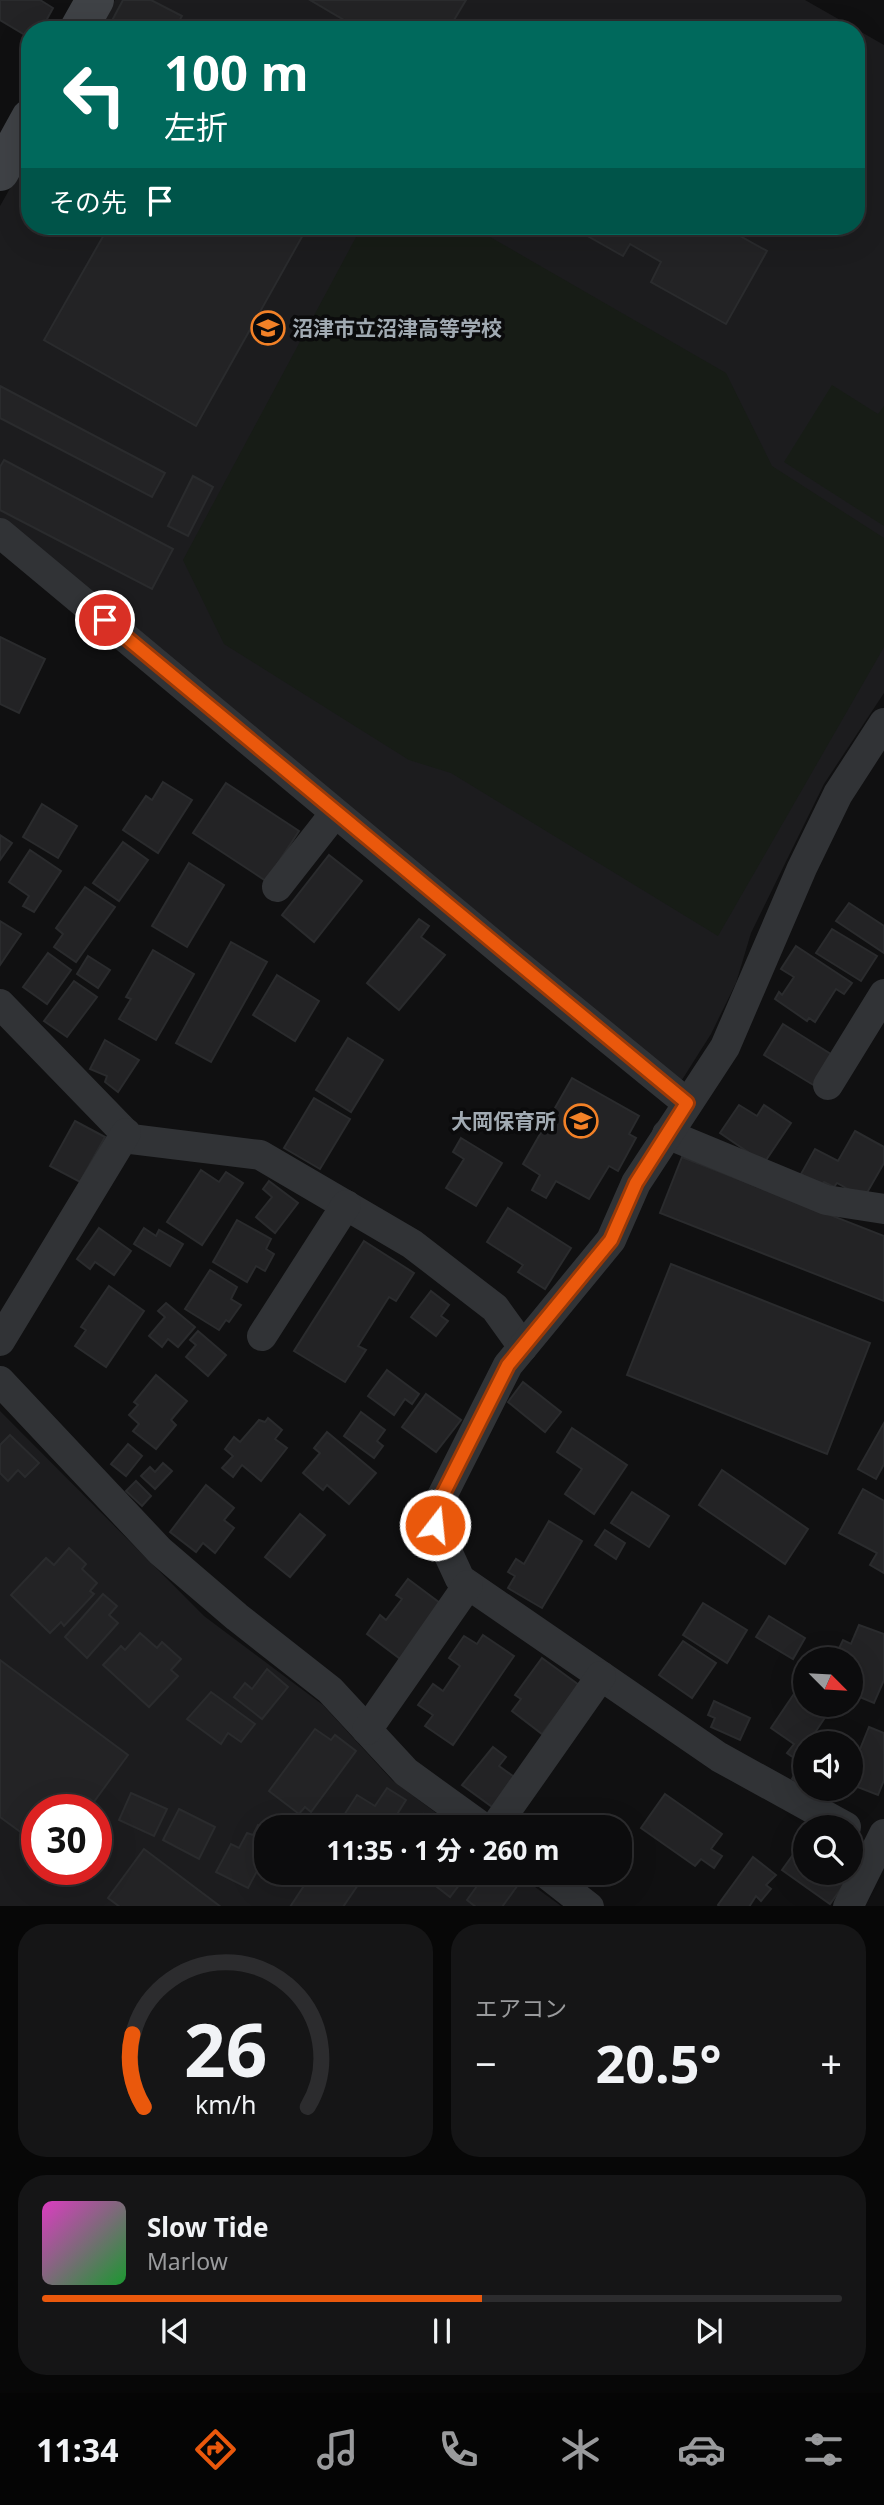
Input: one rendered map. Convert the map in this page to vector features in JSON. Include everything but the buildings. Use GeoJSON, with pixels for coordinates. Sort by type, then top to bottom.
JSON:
{"type":"FeatureCollection","features":[{"type":"Feature","properties":{"kind":"street"},"geometry":{"type":"LineString","coordinates":[[83,21],[95,0]]}},
{"type":"Feature","properties":{"kind":"street"},"geometry":{"type":"LineString","coordinates":[[0,172],[21,134]]}},
{"type":"Feature","properties":{"kind":"street"},"geometry":{"type":"LineString","coordinates":[[0,533],[687,1103]]}},
{"type":"Feature","properties":{"kind":"street"},"geometry":{"type":"LineString","coordinates":[[824,1815],[719,1757],[460,1579],[435,1525],[435,1510],[508,1365],[611,1240],[636,1183],[725,1047],[802,868],[838,794],[884,723]]}},
{"type":"Feature","properties":{"kind":"street"},"geometry":{"type":"LineString","coordinates":[[277,887],[335,813]]}},
{"type":"Feature","properties":{"kind":"street"},"geometry":{"type":"LineString","coordinates":[[828,1085],[884,994]]}},
{"type":"Feature","properties":{"kind":"street"},"geometry":{"type":"LineString","coordinates":[[0,1004],[131,1139],[260,1155],[412,1244],[495,1308],[523,1347]]}},
{"type":"Feature","properties":{"kind":"street"},"geometry":{"type":"LineString","coordinates":[[0,1341],[126,1133]]}},
{"type":"Feature","properties":{"kind":"street"},"geometry":{"type":"LineString","coordinates":[[667,1134],[826,1200],[884,1209]]}},
{"type":"Feature","properties":{"kind":"street"},"geometry":{"type":"LineString","coordinates":[[262,1336],[346,1205]]}},
{"type":"Feature","properties":{"kind":"street"},"geometry":{"type":"LineString","coordinates":[[0,1381],[160,1551],[237,1617],[330,1690],[406,1772],[465,1815]]}},
{"type":"Feature","properties":{"kind":"street"},"geometry":{"type":"LineString","coordinates":[[367,1730],[468,1585]]}},
{"type":"Feature","properties":{"kind":"street"},"geometry":{"type":"LineString","coordinates":[[503,1815],[601,1676]]}},
{"type":"Feature","properties":{"kind":"street"},"geometry":{"type":"LineString","coordinates":[[848,1906],[882,1842],[863,1834]]}},
{"type":"Feature","properties":{"kind":"street"},"geometry":{"type":"LineString","coordinates":[[562,1885],[590,1906]]}},
{"type":"Feature","properties":{"kind":"shaded area"},"geometry":{"type":"Polygon","coordinates":[[[115,0],[805,0],[842,21],[103,21],[115,0]]]}},
{"type":"Feature","properties":{"kind":"shaded area"},"geometry":{"type":"Polygon","coordinates":[[[865,34],[884,45],[884,693],[824,784],[751,933],[736,983],[711,1034],[680,1083],[0,521],[0,206],[21,169],[21,235],[865,235],[865,34]]]}},
{"type":"Feature","properties":{"kind":"shaded area"},"geometry":{"type":"Polygon","coordinates":[[[357,235],[487,235],[726,373],[772,466],[884,538],[884,647],[718,936],[451,773],[409,760],[224,644],[183,560],[357,235]]]}},
{"type":"Feature","properties":{"kind":"shaded area"},"geometry":{"type":"Polygon","coordinates":[[[832,385],[878,414],[884,406],[884,526],[784,462],[832,385]]]}},
{"type":"Feature","properties":{"kind":"shaded area"},"geometry":{"type":"Polygon","coordinates":[[[0,1411],[204,1616],[323,1705],[392,1780],[439,1815],[254,1815],[254,1885],[532,1885],[561,1906],[0,1906],[0,1411]]]}},
{"type":"Feature","properties":{"kind":"place","name":"沼津市立沼津高等学校"},"geometry":{"type":"Point","coordinates":[268,328]}},
{"type":"Feature","properties":{"kind":"place","name":"大岡保育所"},"geometry":{"type":"Point","coordinates":[581,1121]}},
{"type":"Feature","properties":{"kind":"route"},"geometry":{"type":"LineString","coordinates":[[105,620],[687,1103],[636,1183],[611,1240],[508,1365],[435,1510],[435,1525]]}}]}
